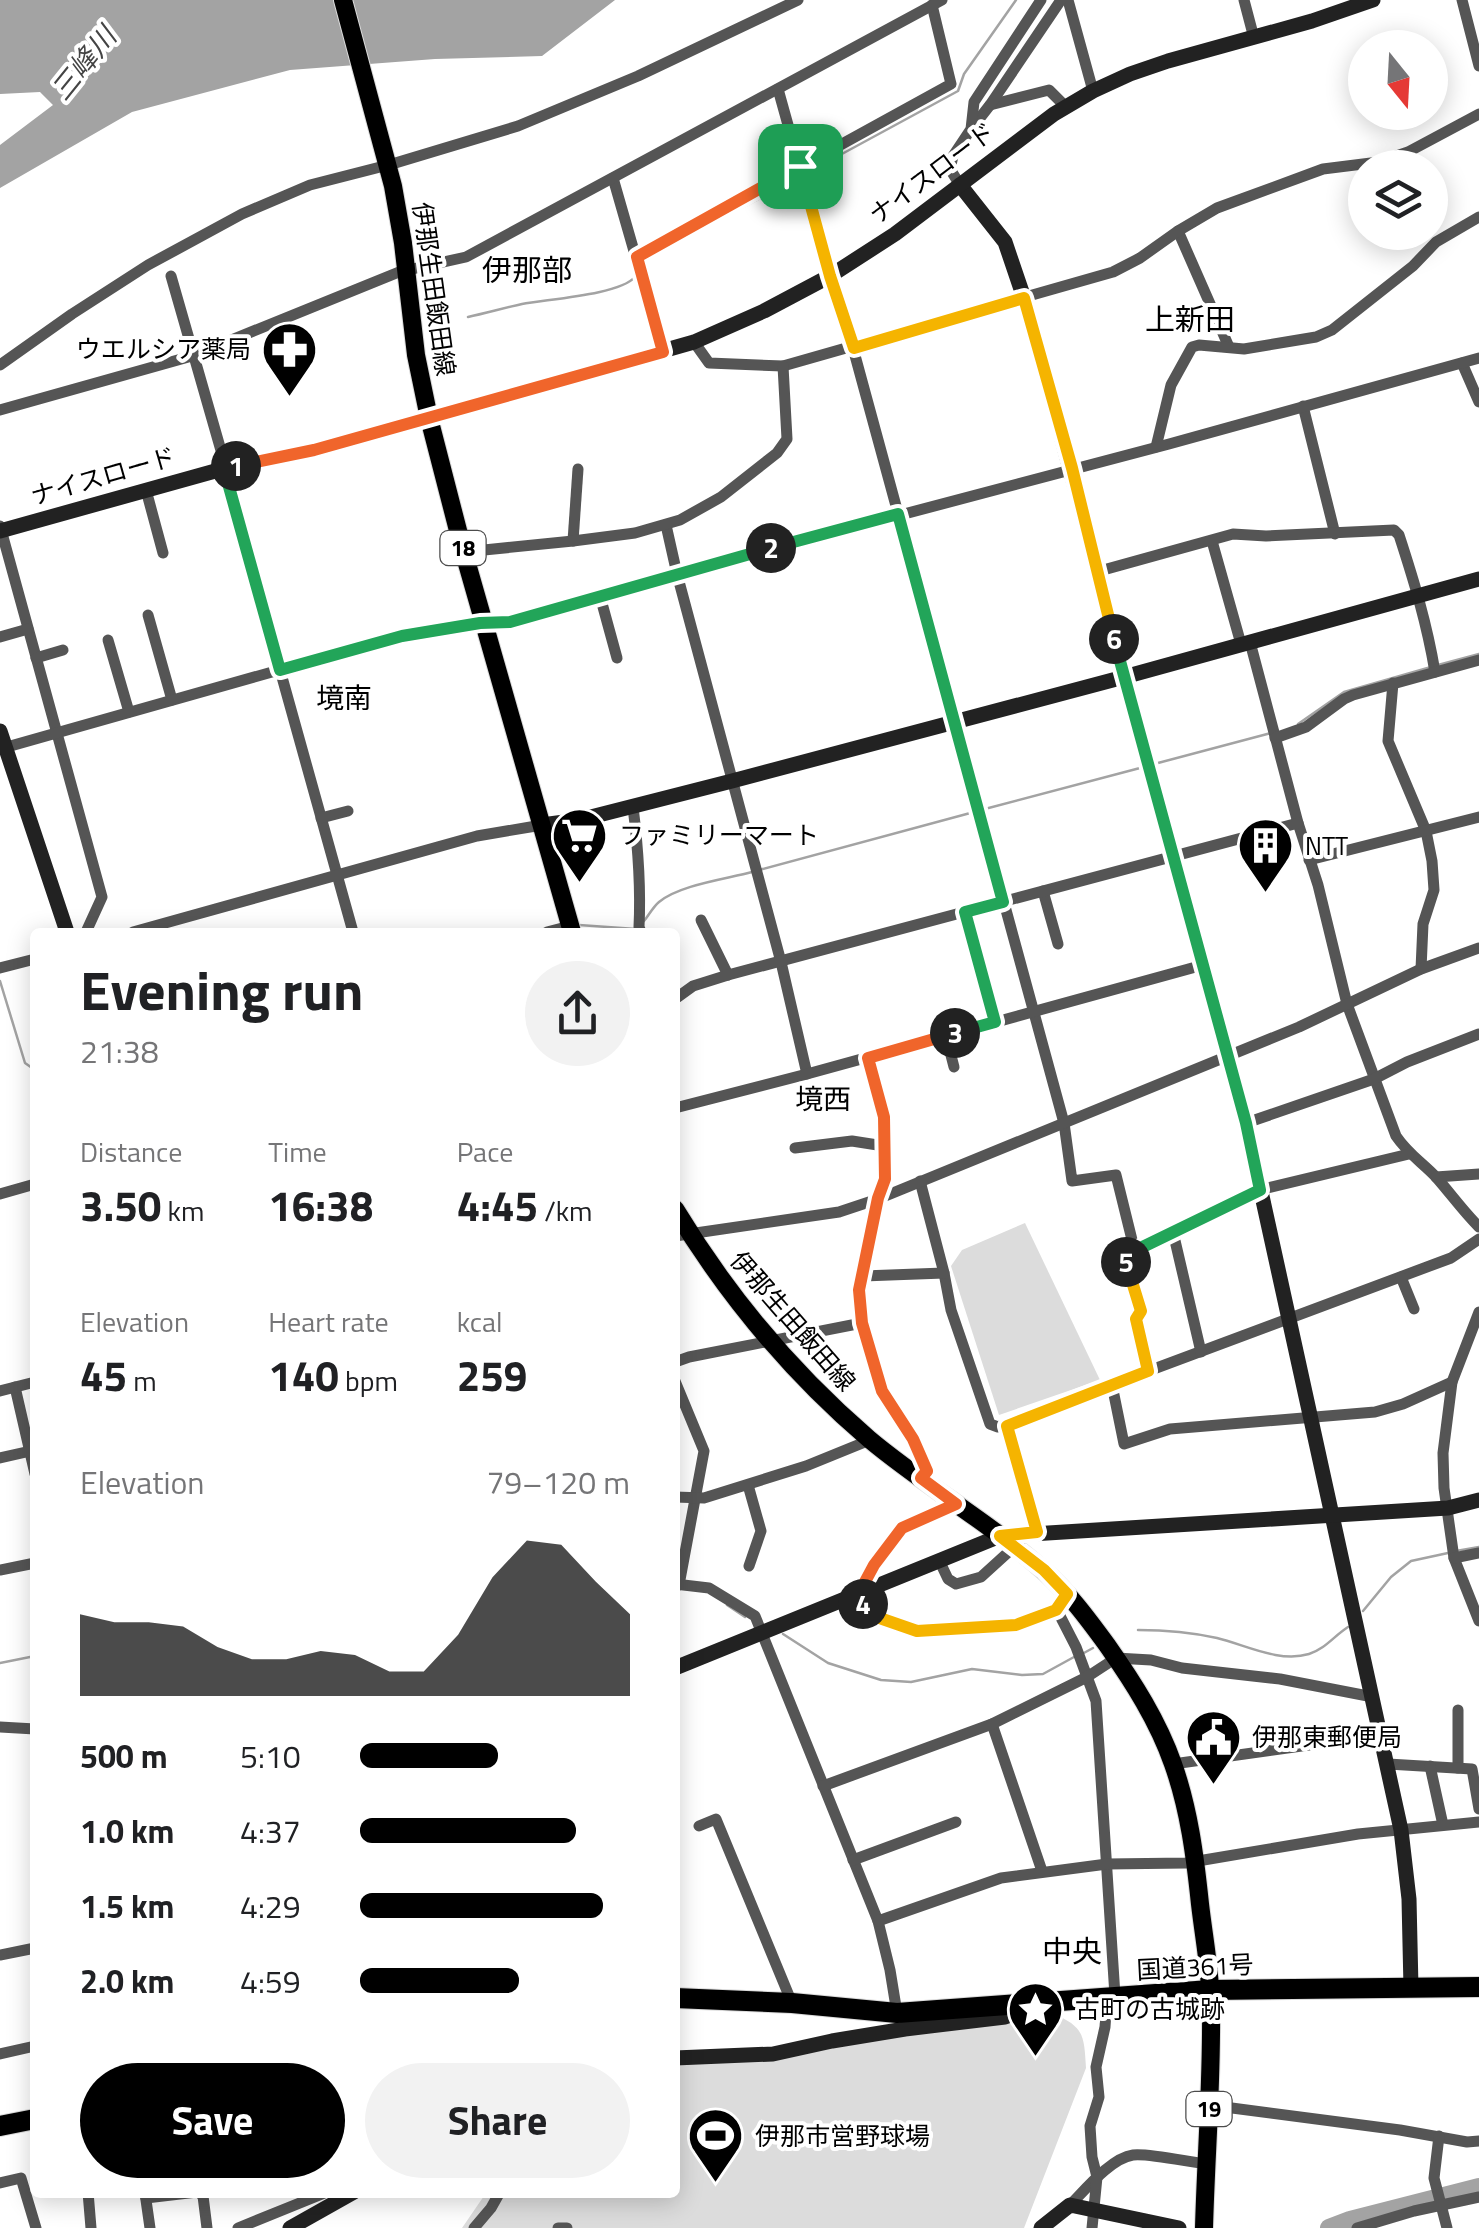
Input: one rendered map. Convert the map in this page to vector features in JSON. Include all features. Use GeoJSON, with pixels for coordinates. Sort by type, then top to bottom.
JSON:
{"type":"FeatureCollection","features":[{"type":"Feature","properties":{"kind":"highway","name":"国道361号"},"geometry":{"type":"LineString","coordinates":[[680,1998],[792,2003],[896,2014],[1210,1990],[1479,1987]]}},
{"type":"Feature","properties":{"kind":"highway"},"geometry":{"type":"LineString","coordinates":[[0,2126],[30,2120]]}},
{"type":"Feature","properties":{"kind":"main road","name":"伊那生田飯田線"},"geometry":{"type":"LineString","coordinates":[[343,0],[399,218],[416,354],[429,418],[571,928]]}},
{"type":"Feature","properties":{"kind":"main road","name":"伊那生田飯田線"},"geometry":{"type":"LineString","coordinates":[[682,1235],[772,1342],[827,1400],[870,1440],[1044,1570],[1062,1602],[1116,1658],[1154,1719],[1173,1764],[1192,1835],[1210,1990]]}},
{"type":"Feature","properties":{"kind":"main road","name":"19"},"geometry":{"type":"LineString","coordinates":[[1204,2228],[1210,1990]]}},
{"type":"Feature","properties":{"kind":"street"},"geometry":{"type":"LineString","coordinates":[[0,365],[148,265],[242,214],[310,184],[518,126],[638,76],[798,0]]}},
{"type":"Feature","properties":{"kind":"street"},"geometry":{"type":"LineString","coordinates":[[971,129],[974,102],[1042,0]]}},
{"type":"Feature","properties":{"kind":"street"},"geometry":{"type":"LineString","coordinates":[[1065,0],[1093,91]]}},
{"type":"Feature","properties":{"kind":"street"},"geometry":{"type":"LineString","coordinates":[[1065,0],[971,129],[953,156],[950,169],[1006,242],[1024,298],[1246,1123],[1401,1830],[1409,1898],[1411,1988]]}},
{"type":"Feature","properties":{"kind":"street"},"geometry":{"type":"LineString","coordinates":[[1244,0],[1254,38]]}},
{"type":"Feature","properties":{"kind":"street","name":"ナイスロード"},"geometry":{"type":"LineString","coordinates":[[0,530],[226,468],[314,450],[694,342],[764,312],[830,276],[895,234],[1093,91],[1130,74],[1374,0]]}},
{"type":"Feature","properties":{"kind":"street"},"geometry":{"type":"LineString","coordinates":[[1462,0],[1479,66]]}},
{"type":"Feature","properties":{"kind":"street"},"geometry":{"type":"LineString","coordinates":[[0,410],[192,356],[406,270],[466,258],[937,3],[951,84],[637,257]]}},
{"type":"Feature","properties":{"kind":"street"},"geometry":{"type":"LineString","coordinates":[[778,88],[854,348],[1064,1123],[1072,1181],[1116,1175],[1135,1252]]}},
{"type":"Feature","properties":{"kind":"street"},"geometry":{"type":"LineString","coordinates":[[990,105],[1050,90],[1066,107]]}},
{"type":"Feature","properties":{"kind":"street"},"geometry":{"type":"LineString","coordinates":[[694,342],[709,364],[783,366],[854,348],[1113,272],[1216,208],[1323,169],[1379,162],[1408,152],[1479,114]]}},
{"type":"Feature","properties":{"kind":"street"},"geometry":{"type":"LineString","coordinates":[[613,178],[663,352]]}},
{"type":"Feature","properties":{"kind":"street"},"geometry":{"type":"LineString","coordinates":[[1156,447],[1171,385],[1192,347],[1244,349],[1316,337],[1332,330],[1413,266],[1436,242],[1479,217]]}},
{"type":"Feature","properties":{"kind":"street"},"geometry":{"type":"LineString","coordinates":[[1178,231],[1229,347]]}},
{"type":"Feature","properties":{"kind":"street"},"geometry":{"type":"LineString","coordinates":[[170,276],[352,928]]}},
{"type":"Feature","properties":{"kind":"street"},"geometry":{"type":"LineString","coordinates":[[2,748],[402,636],[510,622],[1479,358]]}},
{"type":"Feature","properties":{"kind":"street"},"geometry":{"type":"LineString","coordinates":[[1462,363],[1479,402]]}},
{"type":"Feature","properties":{"kind":"street"},"geometry":{"type":"LineString","coordinates":[[462,546],[484,550],[635,533],[680,520],[721,498],[777,454],[787,439],[783,366]]}},
{"type":"Feature","properties":{"kind":"street"},"geometry":{"type":"LineString","coordinates":[[1304,406],[1335,534]]}},
{"type":"Feature","properties":{"kind":"street"},"geometry":{"type":"LineString","coordinates":[[573,541],[578,469]]}},
{"type":"Feature","properties":{"kind":"street"},"geometry":{"type":"LineString","coordinates":[[146,490],[164,552]]}},
{"type":"Feature","properties":{"kind":"street"},"geometry":{"type":"LineString","coordinates":[[666,525],[807,1074]]}},
{"type":"Feature","properties":{"kind":"street"},"geometry":{"type":"LineString","coordinates":[[0,530],[102,897],[88,928]]}},
{"type":"Feature","properties":{"kind":"street"},"geometry":{"type":"LineString","coordinates":[[1096,572],[1233,534],[1394,530],[1419,596],[1434,668]]}},
{"type":"Feature","properties":{"kind":"street"},"geometry":{"type":"LineString","coordinates":[[1212,541],[1274,734],[1318,885],[1347,1004],[1396,1136],[1479,1227]]}},
{"type":"Feature","properties":{"kind":"street"},"geometry":{"type":"LineString","coordinates":[[174,927],[337,875],[478,836],[580,820],[633,807],[1124,678],[1479,579]]}},
{"type":"Feature","properties":{"kind":"street"},"geometry":{"type":"LineString","coordinates":[[600,596],[617,658]]}},
{"type":"Feature","properties":{"kind":"street"},"geometry":{"type":"LineString","coordinates":[[148,616],[172,700]]}},
{"type":"Feature","properties":{"kind":"street"},"geometry":{"type":"LineString","coordinates":[[0,638],[28,629]]}},
{"type":"Feature","properties":{"kind":"street"},"geometry":{"type":"LineString","coordinates":[[108,640],[129,712]]}},
{"type":"Feature","properties":{"kind":"street"},"geometry":{"type":"LineString","coordinates":[[36,658],[63,650]]}},
{"type":"Feature","properties":{"kind":"street"},"geometry":{"type":"LineString","coordinates":[[1274,734],[1306,727],[1344,699],[1434,668],[1479,660]]}},
{"type":"Feature","properties":{"kind":"street"},"geometry":{"type":"LineString","coordinates":[[1393,684],[1388,741],[1426,830],[1434,890],[1423,924],[1421,969]]}},
{"type":"Feature","properties":{"kind":"street"},"geometry":{"type":"LineString","coordinates":[[0,731],[2,748],[66,928]]}},
{"type":"Feature","properties":{"kind":"street"},"geometry":{"type":"LineString","coordinates":[[633,807],[640,866],[640,928]]}},
{"type":"Feature","properties":{"kind":"street"},"geometry":{"type":"LineString","coordinates":[[321,818],[348,810]]}},
{"type":"Feature","properties":{"kind":"street"},"geometry":{"type":"LineString","coordinates":[[1309,860],[1479,816]]}},
{"type":"Feature","properties":{"kind":"street"},"geometry":{"type":"LineString","coordinates":[[680,991],[1298,823]]}},
{"type":"Feature","properties":{"kind":"street"},"geometry":{"type":"LineString","coordinates":[[1043,892],[1058,944]]}},
{"type":"Feature","properties":{"kind":"street"},"geometry":{"type":"LineString","coordinates":[[965,912],[995,1022]]}},
{"type":"Feature","properties":{"kind":"street"},"geometry":{"type":"LineString","coordinates":[[702,920],[728,975]]}},
{"type":"Feature","properties":{"kind":"street"},"geometry":{"type":"LineString","coordinates":[[682,1235],[839,1212],[878,1198],[1299,1027],[1421,969],[1479,948]]}},
{"type":"Feature","properties":{"kind":"street"},"geometry":{"type":"LineString","coordinates":[[0,968],[30,960]]}},
{"type":"Feature","properties":{"kind":"street"},"geometry":{"type":"LineString","coordinates":[[680,1107],[1203,965]]}},
{"type":"Feature","properties":{"kind":"street"},"geometry":{"type":"LineString","coordinates":[[1246,1123],[1374,1078],[1479,1034]]}},
{"type":"Feature","properties":{"kind":"street"},"geometry":{"type":"LineString","coordinates":[[946,1036],[954,1067]]}},
{"type":"Feature","properties":{"kind":"street"},"geometry":{"type":"LineString","coordinates":[[868,1058],[884,1117],[885,1179],[859,1290],[862,1323],[882,1391],[913,1439],[927,1471],[921,1478]]}},
{"type":"Feature","properties":{"kind":"street"},"geometry":{"type":"LineString","coordinates":[[794,1148],[852,1141],[884,1146]]}},
{"type":"Feature","properties":{"kind":"street"},"geometry":{"type":"LineString","coordinates":[[1148,1371],[1136,1319],[1141,1311],[1124,1256],[1260,1190],[1409,1154]]}},
{"type":"Feature","properties":{"kind":"street"},"geometry":{"type":"LineString","coordinates":[[1436,1177],[1479,1174]]}},
{"type":"Feature","properties":{"kind":"street"},"geometry":{"type":"LineString","coordinates":[[920,1181],[950,1310],[990,1424],[998,1427],[1452,1258],[1479,1238]]}},
{"type":"Feature","properties":{"kind":"street"},"geometry":{"type":"LineString","coordinates":[[0,1194],[30,1185]]}},
{"type":"Feature","properties":{"kind":"street"},"geometry":{"type":"LineString","coordinates":[[1172,1232],[1200,1352]]}},
{"type":"Feature","properties":{"kind":"street"},"geometry":{"type":"LineString","coordinates":[[864,1276],[944,1273]]}},
{"type":"Feature","properties":{"kind":"street"},"geometry":{"type":"LineString","coordinates":[[1400,1277],[1414,1309]]}},
{"type":"Feature","properties":{"kind":"street"},"geometry":{"type":"LineString","coordinates":[[1479,1312],[1452,1382],[1443,1453],[1454,1558],[1479,1621]]}},
{"type":"Feature","properties":{"kind":"street"},"geometry":{"type":"LineString","coordinates":[[680,1360],[862,1323]]}},
{"type":"Feature","properties":{"kind":"street"},"geometry":{"type":"LineString","coordinates":[[1112,1385],[1124,1444],[1170,1428],[1375,1412],[1452,1382]]}},
{"type":"Feature","properties":{"kind":"street"},"geometry":{"type":"LineString","coordinates":[[0,1391],[30,1383]]}},
{"type":"Feature","properties":{"kind":"street"},"geometry":{"type":"LineString","coordinates":[[15,1387],[30,1440]]}},
{"type":"Feature","properties":{"kind":"street"},"geometry":{"type":"LineString","coordinates":[[680,1394],[704,1451],[680,1571]]}},
{"type":"Feature","properties":{"kind":"street"},"geometry":{"type":"LineString","coordinates":[[1007,1426],[1037,1532]]}},
{"type":"Feature","properties":{"kind":"street"},"geometry":{"type":"LineString","coordinates":[[680,1497],[704,1498],[748,1485],[870,1440]]}},
{"type":"Feature","properties":{"kind":"street"},"geometry":{"type":"LineString","coordinates":[[0,1458],[30,1451]]}},
{"type":"Feature","properties":{"kind":"street"},"geometry":{"type":"LineString","coordinates":[[748,1485],[762,1531],[750,1566]]}},
{"type":"Feature","properties":{"kind":"street"},"geometry":{"type":"LineString","coordinates":[[680,1666],[939,1560],[1037,1532],[1448,1508],[1479,1500]]}},
{"type":"Feature","properties":{"kind":"street"},"geometry":{"type":"LineString","coordinates":[[859,1593],[902,1528],[956,1504]]}},
{"type":"Feature","properties":{"kind":"street"},"geometry":{"type":"LineString","coordinates":[[939,1560],[948,1579],[956,1584],[981,1577],[1007,1542]]}},
{"type":"Feature","properties":{"kind":"street"},"geometry":{"type":"LineString","coordinates":[[1454,1558],[1479,1553]]}},
{"type":"Feature","properties":{"kind":"street"},"geometry":{"type":"LineString","coordinates":[[0,1570],[30,1564]]}},
{"type":"Feature","properties":{"kind":"street"},"geometry":{"type":"LineString","coordinates":[[680,1584],[709,1588],[754,1616],[763,1633],[878,1920],[896,2014]]}},
{"type":"Feature","properties":{"kind":"street"},"geometry":{"type":"LineString","coordinates":[[859,1593],[868,1614],[917,1631],[1016,1625],[1062,1602],[1096,1701],[1107,1864],[1111,1996],[1096,2068],[1098,2097],[1090,2126],[1097,2177],[1094,2222]]}},
{"type":"Feature","properties":{"kind":"street"},"geometry":{"type":"LineString","coordinates":[[823,1786],[992,1724],[1087,1677],[1116,1658],[1280,1679],[1373,1697]]}},
{"type":"Feature","properties":{"kind":"street"},"geometry":{"type":"LineString","coordinates":[[1458,1710],[1458,1768]]}},
{"type":"Feature","properties":{"kind":"street"},"geometry":{"type":"LineString","coordinates":[[992,1724],[1042,1871]]}},
{"type":"Feature","properties":{"kind":"street"},"geometry":{"type":"LineString","coordinates":[[0,1727],[30,1730]]}},
{"type":"Feature","properties":{"kind":"street"},"geometry":{"type":"LineString","coordinates":[[1173,1764],[1381,1735]]}},
{"type":"Feature","properties":{"kind":"street"},"geometry":{"type":"LineString","coordinates":[[1388,1764],[1472,1769],[1479,1808]]}},
{"type":"Feature","properties":{"kind":"street"},"geometry":{"type":"LineString","coordinates":[[1430,1766],[1442,1825]]}},
{"type":"Feature","properties":{"kind":"street"},"geometry":{"type":"LineString","coordinates":[[699,1826],[716,1820],[792,2003]]}},
{"type":"Feature","properties":{"kind":"street"},"geometry":{"type":"LineString","coordinates":[[853,1860],[956,1822]]}},
{"type":"Feature","properties":{"kind":"street"},"geometry":{"type":"LineString","coordinates":[[878,1920],[1001,1878],[1042,1871],[1196,1860],[1358,1834],[1479,1822]]}},
{"type":"Feature","properties":{"kind":"street"},"geometry":{"type":"LineString","coordinates":[[0,1955],[30,1949]]}},
{"type":"Feature","properties":{"kind":"street"},"geometry":{"type":"LineString","coordinates":[[680,2058],[773,2054],[905,2029],[1006,2017],[1037,2004]]}},
{"type":"Feature","properties":{"kind":"street"},"geometry":{"type":"LineString","coordinates":[[0,2054],[30,2047]]}},
{"type":"Feature","properties":{"kind":"street"},"geometry":{"type":"LineString","coordinates":[[1209,2105],[1479,2141]]}},
{"type":"Feature","properties":{"kind":"street"},"geometry":{"type":"LineString","coordinates":[[1439,2136],[1434,2178],[1447,2228]]}},
{"type":"Feature","properties":{"kind":"street"},"geometry":{"type":"LineString","coordinates":[[1041,2228],[1120,2160],[1134,2155],[1206,2164]]}},
{"type":"Feature","properties":{"kind":"street"},"geometry":{"type":"LineString","coordinates":[[0,2183],[21,2178],[36,2228]]}},
{"type":"Feature","properties":{"kind":"street"},"geometry":{"type":"LineString","coordinates":[[1357,2228],[1479,2196]]}},
{"type":"Feature","properties":{"kind":"street"},"geometry":{"type":"LineString","coordinates":[[88,2198],[91,2228]]}},
{"type":"Feature","properties":{"kind":"street"},"geometry":{"type":"LineString","coordinates":[[145,2198],[150,2228]]}},
{"type":"Feature","properties":{"kind":"street"},"geometry":{"type":"LineString","coordinates":[[203,2198],[206,2228]]}},
{"type":"Feature","properties":{"kind":"street"},"geometry":{"type":"LineString","coordinates":[[238,2228],[313,2198]]}},
{"type":"Feature","properties":{"kind":"street"},"geometry":{"type":"LineString","coordinates":[[290,2228],[343,2198]]}},
{"type":"Feature","properties":{"kind":"street"},"geometry":{"type":"LineString","coordinates":[[474,2228],[497,2198]]}},
{"type":"Feature","properties":{"kind":"street"},"geometry":{"type":"LineString","coordinates":[[1070,2205],[1094,2222],[1179,2228]]}},
{"type":"Feature","properties":{"kind":"street"},"geometry":{"type":"LineString","coordinates":[[490,2228],[491,2208]]}},
{"type":"Feature","properties":{"kind":"street"},"geometry":{"type":"LineString","coordinates":[[558,2228],[567,2228]]}},
{"type":"Feature","properties":{"kind":"shaded area"},"geometry":{"type":"Polygon","coordinates":[[[1025,1223],[1100,1380],[999,1415],[951,1266],[962,1250],[1025,1223]]]}},
{"type":"Feature","properties":{"kind":"shaded area"},"geometry":{"type":"Polygon","coordinates":[[[1052,2013],[1080,2033],[1086,2068],[1024,2228],[462,2228],[483,2198],[680,2198],[680,2053],[773,2049],[870,2031],[1052,2013]]]}},
{"type":"Feature","properties":{"kind":"water","name":"三峰川"},"geometry":{"type":"Polygon","coordinates":[[[0,0],[615,0],[542,56],[290,70],[132,112],[0,188],[0,145],[53,105],[40,92],[0,94],[0,0]]]}},
{"type":"Feature","properties":{"kind":"waterway"},"geometry":{"type":"LineString","coordinates":[[805,174],[958,91],[964,74],[1016,0]]}},
{"type":"Feature","properties":{"kind":"waterway"},"geometry":{"type":"LineString","coordinates":[[677,242],[798,178]]}},
{"type":"Feature","properties":{"kind":"waterway"},"geometry":{"type":"LineString","coordinates":[[468,317],[599,292],[635,277]]}},
{"type":"Feature","properties":{"kind":"waterway"},"geometry":{"type":"LineString","coordinates":[[1438,665],[1479,654]]}},
{"type":"Feature","properties":{"kind":"waterway"},"geometry":{"type":"LineString","coordinates":[[1298,724],[1344,692],[1431,667]]}},
{"type":"Feature","properties":{"kind":"waterway"},"geometry":{"type":"LineString","coordinates":[[1158,763],[1271,733]]}},
{"type":"Feature","properties":{"kind":"waterway"},"geometry":{"type":"LineString","coordinates":[[981,810],[1140,768]]}},
{"type":"Feature","properties":{"kind":"waterway"},"geometry":{"type":"LineString","coordinates":[[759,870],[974,812]]}},
{"type":"Feature","properties":{"kind":"waterway"},"geometry":{"type":"LineString","coordinates":[[644,921],[659,902],[678,891],[752,872]]}},
{"type":"Feature","properties":{"kind":"waterway"},"geometry":{"type":"LineString","coordinates":[[579,925],[622,928]]}},
{"type":"Feature","properties":{"kind":"waterway"},"geometry":{"type":"LineString","coordinates":[[0,981],[25,1063],[30,1066]]}},
{"type":"Feature","properties":{"kind":"waterway"},"geometry":{"type":"LineString","coordinates":[[1456,1551],[1479,1547]]}},
{"type":"Feature","properties":{"kind":"waterway"},"geometry":{"type":"LineString","coordinates":[[1363,1611],[1391,1577],[1411,1561],[1448,1553]]}},
{"type":"Feature","properties":{"kind":"waterway"},"geometry":{"type":"LineString","coordinates":[[727,1605],[745,1617]]}},
{"type":"Feature","properties":{"kind":"waterway"},"geometry":{"type":"LineString","coordinates":[[1138,1630],[1197,1634],[1274,1655],[1298,1656],[1320,1649],[1348,1627]]}},
{"type":"Feature","properties":{"kind":"waterway"},"geometry":{"type":"LineString","coordinates":[[783,1634],[828,1663],[881,1680],[911,1682],[972,1669],[1043,1674],[1074,1657]]}},
{"type":"Feature","properties":{"kind":"waterway"},"geometry":{"type":"LineString","coordinates":[[1082,1654],[1093,1648]]}},
{"type":"Feature","properties":{"kind":"waterway"},"geometry":{"type":"LineString","coordinates":[[0,1663],[30,1657]]}},
{"type":"Feature","properties":{"kind":"waterway"},"geometry":{"type":"LineString","coordinates":[[1329,2228],[1479,2187]]}},
{"type":"Feature","properties":{"kind":"place","name":"ウエルシア薬局"},"geometry":{"type":"Point","coordinates":[290,398]}},
{"type":"Feature","properties":{"kind":"place","name":"ファミリーマート"},"geometry":{"type":"Point","coordinates":[580,884]}},
{"type":"Feature","properties":{"kind":"place","name":"NTT"},"geometry":{"type":"Point","coordinates":[1266,895]}},
{"type":"Feature","properties":{"kind":"place","name":"伊那東郵便局"},"geometry":{"type":"Point","coordinates":[1213,1786]}},
{"type":"Feature","properties":{"kind":"place","name":"古町の古城跡"},"geometry":{"type":"Point","coordinates":[1036,2058]}},
{"type":"Feature","properties":{"kind":"place","name":"伊那市営野球場"},"geometry":{"type":"Point","coordinates":[716,2185]}},
{"type":"Feature","properties":{"kind":"district","name":"伊那部"},"geometry":{"type":"Point","coordinates":[527,270]}},
{"type":"Feature","properties":{"kind":"district","name":"上新田"},"geometry":{"type":"Point","coordinates":[1190,319]}},
{"type":"Feature","properties":{"kind":"district","name":"境南"},"geometry":{"type":"Point","coordinates":[344,697]}},
{"type":"Feature","properties":{"kind":"district","name":"境西"},"geometry":{"type":"Point","coordinates":[823,1098]}},
{"type":"Feature","properties":{"kind":"district","name":"中央"},"geometry":{"type":"Point","coordinates":[1072,1951]}},
{"type":"Feature","properties":{"kind":"route"},"geometry":{"type":"LineString","coordinates":[[800,166],[854,348],[1024,298],[1246,1123],[1260,1190],[1124,1256],[1141,1311],[1136,1319],[1148,1371],[1007,1426],[1037,1532],[1000,1536],[1044,1570],[1067,1594],[1056,1610],[1016,1625],[917,1631],[868,1614],[859,1593],[902,1528],[956,1504],[921,1478],[927,1471],[913,1439],[882,1391],[862,1323],[859,1290],[885,1179],[884,1117],[868,1058],[995,1022],[965,912],[1003,902],[898,514],[510,622],[402,636],[280,670],[226,476],[226,468],[314,450],[663,352],[637,257],[800,166]]}}]}
